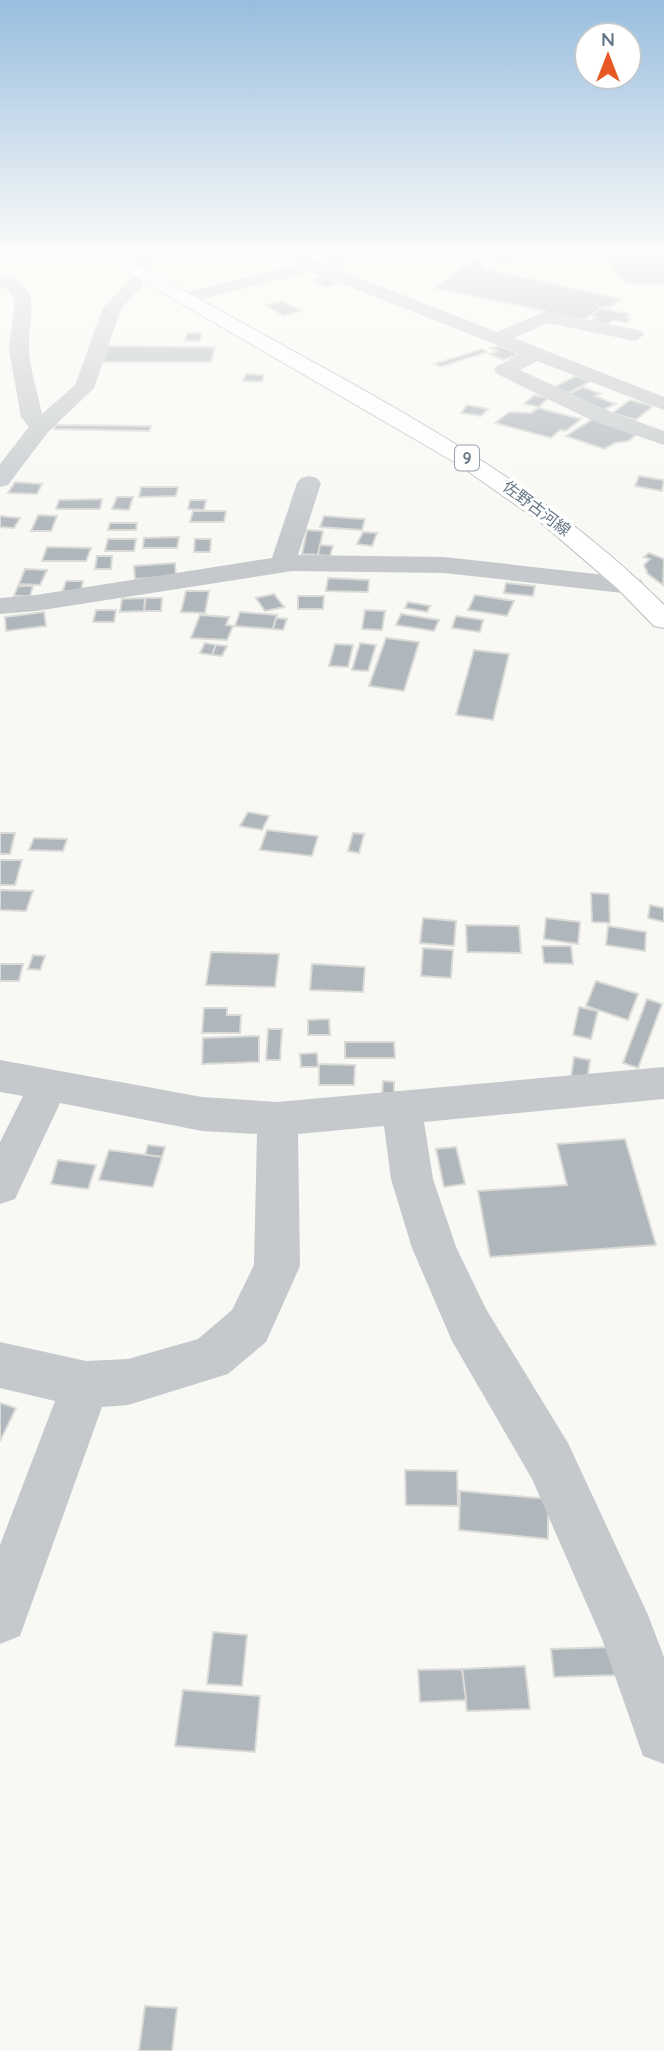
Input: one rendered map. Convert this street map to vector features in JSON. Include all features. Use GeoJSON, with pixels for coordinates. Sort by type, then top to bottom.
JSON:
{"type":"FeatureCollection","features":[{"type":"Feature","properties":{"kind":"main road","name":"佐野古河線"},"geometry":{"type":"LineString","coordinates":[[275,348],[387,410],[480,466],[552,518],[661,613]]}},
{"type":"Feature","properties":{"kind":"street"},"geometry":{"type":"LineString","coordinates":[[19,348],[32,417],[40,426]]}},
{"type":"Feature","properties":{"kind":"street"},"geometry":{"type":"LineString","coordinates":[[0,480],[40,426],[84,388],[98,348]]}},
{"type":"Feature","properties":{"kind":"street"},"geometry":{"type":"LineString","coordinates":[[520,348],[664,404]]}},
{"type":"Feature","properties":{"kind":"street"},"geometry":{"type":"LineString","coordinates":[[536,354],[504,370],[601,416],[664,438]]}},
{"type":"Feature","properties":{"kind":"street"},"geometry":{"type":"LineString","coordinates":[[283,564],[309,483]]}},
{"type":"Feature","properties":{"kind":"street"},"geometry":{"type":"LineString","coordinates":[[0,606],[36,603],[283,564],[406,563],[632,586]]}},
{"type":"Feature","properties":{"kind":"street"},"geometry":{"type":"LineString","coordinates":[[0,1076],[202,1114],[277,1119],[664,1083]]}},
{"type":"Feature","properties":{"kind":"street"},"geometry":{"type":"LineString","coordinates":[[0,1186],[48,1086]]}},
{"type":"Feature","properties":{"kind":"street"},"geometry":{"type":"LineString","coordinates":[[402,1109],[412,1179],[434,1248],[469,1325],[550,1461],[628,1635],[664,1735]]}},
{"type":"Feature","properties":{"kind":"street"},"geometry":{"type":"LineString","coordinates":[[0,1365],[86,1385],[128,1382],[211,1358],[248,1326],[277,1266],[277,1119]]}},
{"type":"Feature","properties":{"kind":"street"},"geometry":{"type":"LineString","coordinates":[[0,1616],[86,1385]]}},
{"type":"Feature","properties":{"kind":"building"},"geometry":{"type":"Polygon","coordinates":[[[107,348],[215,348],[211,362],[103,362],[107,348]]]}},
{"type":"Feature","properties":{"kind":"building"},"geometry":{"type":"Polygon","coordinates":[[[491,348],[503,348],[520,354],[503,360],[489,354],[498,351],[491,348]]]}},
{"type":"Feature","properties":{"kind":"building"},"geometry":{"type":"Polygon","coordinates":[[[482,349],[487,352],[441,367],[434,364],[482,349]]]}},
{"type":"Feature","properties":{"kind":"building"},"geometry":{"type":"Polygon","coordinates":[[[246,374],[264,375],[262,382],[243,381],[246,374]]]}},
{"type":"Feature","properties":{"kind":"building"},"geometry":{"type":"Polygon","coordinates":[[[575,376],[591,381],[569,393],[553,388],[575,376]]]}},
{"type":"Feature","properties":{"kind":"building"},"geometry":{"type":"Polygon","coordinates":[[[583,387],[601,394],[595,396],[616,404],[603,410],[565,395],[583,387]]]}},
{"type":"Feature","properties":{"kind":"building"},"geometry":{"type":"Polygon","coordinates":[[[534,395],[548,398],[539,407],[524,404],[534,395]]]}},
{"type":"Feature","properties":{"kind":"building"},"geometry":{"type":"Polygon","coordinates":[[[630,400],[653,406],[636,420],[612,413],[630,400]]]}},
{"type":"Feature","properties":{"kind":"building"},"geometry":{"type":"Polygon","coordinates":[[[467,405],[488,409],[481,416],[461,413],[467,405]]]}},
{"type":"Feature","properties":{"kind":"building"},"geometry":{"type":"Polygon","coordinates":[[[538,408],[581,419],[566,431],[560,430],[551,438],[495,423],[509,412],[531,413],[538,408]]]}},
{"type":"Feature","properties":{"kind":"building"},"geometry":{"type":"Polygon","coordinates":[[[596,417],[640,431],[629,441],[615,443],[604,449],[566,436],[596,417]]]}},
{"type":"Feature","properties":{"kind":"building"},"geometry":{"type":"Polygon","coordinates":[[[56,425],[151,426],[149,431],[54,429],[56,425]]]}},
{"type":"Feature","properties":{"kind":"building"},"geometry":{"type":"Polygon","coordinates":[[[639,476],[664,480],[662,491],[635,486],[639,476]]]}},
{"type":"Feature","properties":{"kind":"building"},"geometry":{"type":"Polygon","coordinates":[[[15,482],[42,484],[37,494],[8,493],[15,482]]]}},
{"type":"Feature","properties":{"kind":"building"},"geometry":{"type":"Polygon","coordinates":[[[141,487],[178,487],[176,496],[139,497],[141,487]]]}},
{"type":"Feature","properties":{"kind":"building"},"geometry":{"type":"Polygon","coordinates":[[[117,497],[133,497],[129,510],[112,509],[117,497]]]}},
{"type":"Feature","properties":{"kind":"building"},"geometry":{"type":"Polygon","coordinates":[[[102,499],[100,509],[56,509],[59,500],[102,499]]]}},
{"type":"Feature","properties":{"kind":"building"},"geometry":{"type":"Polygon","coordinates":[[[190,500],[206,500],[204,510],[188,509],[190,500]]]}},
{"type":"Feature","properties":{"kind":"building"},"geometry":{"type":"Polygon","coordinates":[[[193,511],[226,511],[224,522],[190,522],[193,511]]]}},
{"type":"Feature","properties":{"kind":"building"},"geometry":{"type":"Polygon","coordinates":[[[38,515],[57,516],[51,531],[31,531],[38,515]]]}},
{"type":"Feature","properties":{"kind":"building"},"geometry":{"type":"Polygon","coordinates":[[[0,516],[20,518],[14,528],[0,527],[0,516]]]}},
{"type":"Feature","properties":{"kind":"building"},"geometry":{"type":"Polygon","coordinates":[[[324,516],[365,519],[362,530],[320,527],[324,516]]]}},
{"type":"Feature","properties":{"kind":"building"},"geometry":{"type":"Polygon","coordinates":[[[110,523],[137,523],[136,530],[108,530],[110,523]]]}},
{"type":"Feature","properties":{"kind":"building"},"geometry":{"type":"Polygon","coordinates":[[[307,530],[323,531],[318,555],[302,554],[307,530]]]}},
{"type":"Feature","properties":{"kind":"building"},"geometry":{"type":"Polygon","coordinates":[[[363,532],[377,533],[372,546],[357,544],[363,532]]]}},
{"type":"Feature","properties":{"kind":"building"},"geometry":{"type":"Polygon","coordinates":[[[179,537],[177,548],[143,548],[144,538],[179,537]]]}},
{"type":"Feature","properties":{"kind":"building"},"geometry":{"type":"Polygon","coordinates":[[[108,539],[136,539],[134,551],[105,551],[108,539]]]}},
{"type":"Feature","properties":{"kind":"building"},"geometry":{"type":"Polygon","coordinates":[[[195,539],[211,539],[210,552],[194,552],[195,539]]]}},
{"type":"Feature","properties":{"kind":"building"},"geometry":{"type":"Polygon","coordinates":[[[320,545],[333,546],[330,556],[318,555],[320,545]]]}},
{"type":"Feature","properties":{"kind":"building"},"geometry":{"type":"Polygon","coordinates":[[[47,547],[91,548],[86,561],[42,561],[47,547]]]}},
{"type":"Feature","properties":{"kind":"building"},"geometry":{"type":"Polygon","coordinates":[[[649,553],[664,559],[663,585],[648,574],[644,565],[650,559],[644,557],[649,553]]]}},
{"type":"Feature","properties":{"kind":"building"},"geometry":{"type":"Polygon","coordinates":[[[97,556],[112,556],[111,569],[95,569],[97,556]]]}},
{"type":"Feature","properties":{"kind":"building"},"geometry":{"type":"Polygon","coordinates":[[[175,563],[176,576],[135,579],[134,566],[175,563]]]}},
{"type":"Feature","properties":{"kind":"building"},"geometry":{"type":"Polygon","coordinates":[[[25,569],[47,570],[40,585],[19,584],[25,569]]]}},
{"type":"Feature","properties":{"kind":"building"},"geometry":{"type":"Polygon","coordinates":[[[328,578],[369,580],[368,592],[326,591],[328,578]]]}},
{"type":"Feature","properties":{"kind":"building"},"geometry":{"type":"Polygon","coordinates":[[[66,581],[83,581],[81,591],[63,591],[66,581]]]}},
{"type":"Feature","properties":{"kind":"building"},"geometry":{"type":"Polygon","coordinates":[[[506,583],[535,586],[533,596],[504,593],[506,583]]]}},
{"type":"Feature","properties":{"kind":"building"},"geometry":{"type":"Polygon","coordinates":[[[18,586],[33,586],[30,596],[14,596],[18,586]]]}},
{"type":"Feature","properties":{"kind":"building"},"geometry":{"type":"Polygon","coordinates":[[[186,591],[209,591],[205,613],[181,612],[186,591]]]}},
{"type":"Feature","properties":{"kind":"building"},"geometry":{"type":"Polygon","coordinates":[[[274,594],[284,607],[265,611],[256,598],[274,594]]]}},
{"type":"Feature","properties":{"kind":"building"},"geometry":{"type":"Polygon","coordinates":[[[475,595],[514,601],[507,616],[468,610],[475,595]]]}},
{"type":"Feature","properties":{"kind":"building"},"geometry":{"type":"Polygon","coordinates":[[[298,596],[324,596],[323,609],[298,609],[298,596]]]}},
{"type":"Feature","properties":{"kind":"building"},"geometry":{"type":"Polygon","coordinates":[[[145,598],[162,598],[161,611],[144,611],[145,598]]]}},
{"type":"Feature","properties":{"kind":"building"},"geometry":{"type":"Polygon","coordinates":[[[145,598],[144,611],[120,612],[122,599],[145,598]]]}},
{"type":"Feature","properties":{"kind":"building"},"geometry":{"type":"Polygon","coordinates":[[[408,602],[430,606],[427,612],[405,608],[408,602]]]}},
{"type":"Feature","properties":{"kind":"building"},"geometry":{"type":"Polygon","coordinates":[[[96,610],[116,610],[114,622],[93,622],[96,610]]]}},
{"type":"Feature","properties":{"kind":"building"},"geometry":{"type":"Polygon","coordinates":[[[365,610],[385,611],[382,630],[362,629],[365,610]]]}},
{"type":"Feature","properties":{"kind":"building"},"geometry":{"type":"Polygon","coordinates":[[[44,612],[46,626],[6,631],[5,617],[44,612]]]}},
{"type":"Feature","properties":{"kind":"building"},"geometry":{"type":"Polygon","coordinates":[[[240,612],[277,615],[273,629],[235,626],[240,612]]]}},
{"type":"Feature","properties":{"kind":"building"},"geometry":{"type":"Polygon","coordinates":[[[401,614],[439,620],[434,631],[396,625],[401,614]]]}},
{"type":"Feature","properties":{"kind":"building"},"geometry":{"type":"Polygon","coordinates":[[[200,615],[229,617],[226,625],[233,626],[227,640],[191,638],[200,615]]]}},
{"type":"Feature","properties":{"kind":"building"},"geometry":{"type":"Polygon","coordinates":[[[456,616],[483,620],[480,632],[452,628],[456,616]]]}},
{"type":"Feature","properties":{"kind":"building"},"geometry":{"type":"Polygon","coordinates":[[[276,618],[287,619],[283,630],[273,629],[276,618]]]}},
{"type":"Feature","properties":{"kind":"building"},"geometry":{"type":"Polygon","coordinates":[[[386,638],[419,642],[404,691],[369,686],[386,638]]]}},
{"type":"Feature","properties":{"kind":"building"},"geometry":{"type":"Polygon","coordinates":[[[205,643],[216,645],[212,655],[200,653],[205,643]]]}},
{"type":"Feature","properties":{"kind":"building"},"geometry":{"type":"Polygon","coordinates":[[[360,643],[376,645],[368,671],[352,670],[360,643]]]}},
{"type":"Feature","properties":{"kind":"building"},"geometry":{"type":"Polygon","coordinates":[[[335,644],[353,645],[348,667],[329,666],[335,644]]]}},
{"type":"Feature","properties":{"kind":"building"},"geometry":{"type":"Polygon","coordinates":[[[216,645],[227,646],[222,656],[212,655],[216,645]]]}},
{"type":"Feature","properties":{"kind":"building"},"geometry":{"type":"Polygon","coordinates":[[[474,650],[509,654],[493,720],[456,715],[474,650]]]}},
{"type":"Feature","properties":{"kind":"building"},"geometry":{"type":"Polygon","coordinates":[[[248,812],[269,816],[262,830],[240,826],[248,812]]]}},
{"type":"Feature","properties":{"kind":"building"},"geometry":{"type":"Polygon","coordinates":[[[267,830],[318,836],[312,856],[260,850],[267,830]]]}},
{"type":"Feature","properties":{"kind":"building"},"geometry":{"type":"Polygon","coordinates":[[[0,833],[15,833],[10,854],[0,854],[0,833]]]}},
{"type":"Feature","properties":{"kind":"building"},"geometry":{"type":"Polygon","coordinates":[[[353,833],[364,834],[359,853],[348,851],[353,833]]]}},
{"type":"Feature","properties":{"kind":"building"},"geometry":{"type":"Polygon","coordinates":[[[34,838],[67,839],[63,851],[29,850],[34,838]]]}},
{"type":"Feature","properties":{"kind":"building"},"geometry":{"type":"Polygon","coordinates":[[[0,860],[22,860],[15,885],[0,885],[0,860]]]}},
{"type":"Feature","properties":{"kind":"building"},"geometry":{"type":"Polygon","coordinates":[[[0,890],[33,891],[26,911],[0,910],[0,890]]]}},
{"type":"Feature","properties":{"kind":"building"},"geometry":{"type":"Polygon","coordinates":[[[591,893],[609,894],[610,923],[592,922],[591,893]]]}},
{"type":"Feature","properties":{"kind":"building"},"geometry":{"type":"Polygon","coordinates":[[[650,905],[664,908],[664,922],[648,918],[650,905]]]}},
{"type":"Feature","properties":{"kind":"building"},"geometry":{"type":"Polygon","coordinates":[[[423,918],[456,921],[454,946],[420,943],[423,918]]]}},
{"type":"Feature","properties":{"kind":"building"},"geometry":{"type":"Polygon","coordinates":[[[546,918],[580,922],[578,944],[544,939],[546,918]]]}},
{"type":"Feature","properties":{"kind":"building"},"geometry":{"type":"Polygon","coordinates":[[[466,925],[519,926],[521,953],[467,952],[466,925]]]}},
{"type":"Feature","properties":{"kind":"building"},"geometry":{"type":"Polygon","coordinates":[[[608,926],[646,932],[645,951],[606,945],[608,926]]]}},
{"type":"Feature","properties":{"kind":"building"},"geometry":{"type":"Polygon","coordinates":[[[542,946],[571,946],[573,964],[544,963],[542,946]]]}},
{"type":"Feature","properties":{"kind":"building"},"geometry":{"type":"Polygon","coordinates":[[[423,948],[453,950],[451,978],[421,976],[423,948]]]}},
{"type":"Feature","properties":{"kind":"building"},"geometry":{"type":"Polygon","coordinates":[[[211,952],[279,954],[275,987],[206,985],[211,952]]]}},
{"type":"Feature","properties":{"kind":"building"},"geometry":{"type":"Polygon","coordinates":[[[33,955],[45,956],[40,970],[28,969],[33,955]]]}},
{"type":"Feature","properties":{"kind":"building"},"geometry":{"type":"Polygon","coordinates":[[[0,964],[23,964],[19,981],[0,981],[0,964]]]}},
{"type":"Feature","properties":{"kind":"building"},"geometry":{"type":"Polygon","coordinates":[[[312,964],[365,967],[363,992],[310,990],[312,964]]]}},
{"type":"Feature","properties":{"kind":"building"},"geometry":{"type":"Polygon","coordinates":[[[596,981],[638,994],[628,1020],[586,1006],[596,981]]]}},
{"type":"Feature","properties":{"kind":"building"},"geometry":{"type":"Polygon","coordinates":[[[647,999],[662,1004],[638,1068],[623,1063],[647,999]]]}},
{"type":"Feature","properties":{"kind":"building"},"geometry":{"type":"Polygon","coordinates":[[[579,1007],[598,1011],[591,1039],[573,1035],[579,1007]]]}},
{"type":"Feature","properties":{"kind":"building"},"geometry":{"type":"Polygon","coordinates":[[[204,1008],[227,1008],[227,1015],[241,1015],[240,1033],[202,1033],[204,1008]]]}},
{"type":"Feature","properties":{"kind":"building"},"geometry":{"type":"Polygon","coordinates":[[[329,1019],[330,1035],[308,1035],[308,1020],[329,1019]]]}},
{"type":"Feature","properties":{"kind":"building"},"geometry":{"type":"Polygon","coordinates":[[[268,1029],[282,1029],[280,1060],[266,1060],[268,1029]]]}},
{"type":"Feature","properties":{"kind":"building"},"geometry":{"type":"Polygon","coordinates":[[[259,1036],[259,1062],[202,1064],[203,1038],[259,1036]]]}},
{"type":"Feature","properties":{"kind":"building"},"geometry":{"type":"Polygon","coordinates":[[[345,1042],[394,1042],[395,1058],[345,1058],[345,1042]]]}},
{"type":"Feature","properties":{"kind":"building"},"geometry":{"type":"Polygon","coordinates":[[[317,1053],[318,1067],[301,1067],[300,1054],[317,1053]]]}},
{"type":"Feature","properties":{"kind":"building"},"geometry":{"type":"Polygon","coordinates":[[[574,1057],[590,1060],[587,1080],[571,1077],[574,1057]]]}},
{"type":"Feature","properties":{"kind":"building"},"geometry":{"type":"Polygon","coordinates":[[[319,1064],[355,1065],[354,1085],[319,1085],[319,1064]]]}},
{"type":"Feature","properties":{"kind":"building"},"geometry":{"type":"Polygon","coordinates":[[[383,1081],[394,1082],[394,1097],[382,1096],[383,1081]]]}},
{"type":"Feature","properties":{"kind":"building"},"geometry":{"type":"Polygon","coordinates":[[[625,1139],[656,1245],[490,1257],[478,1191],[567,1185],[557,1144],[625,1139]]]}},
{"type":"Feature","properties":{"kind":"building"},"geometry":{"type":"Polygon","coordinates":[[[148,1145],[165,1147],[162,1157],[145,1155],[148,1145]]]}},
{"type":"Feature","properties":{"kind":"building"},"geometry":{"type":"Polygon","coordinates":[[[456,1147],[465,1184],[444,1187],[436,1149],[456,1147]]]}},
{"type":"Feature","properties":{"kind":"building"},"geometry":{"type":"Polygon","coordinates":[[[109,1150],[162,1157],[153,1187],[99,1180],[109,1150]]]}},
{"type":"Feature","properties":{"kind":"building"},"geometry":{"type":"Polygon","coordinates":[[[58,1160],[96,1165],[88,1189],[51,1184],[58,1160]]]}},
{"type":"Feature","properties":{"kind":"building"},"geometry":{"type":"Polygon","coordinates":[[[0,1403],[16,1408],[0,1441],[0,1403]]]}},
{"type":"Feature","properties":{"kind":"building"},"geometry":{"type":"Polygon","coordinates":[[[405,1470],[457,1471],[458,1506],[406,1505],[405,1470]]]}},
{"type":"Feature","properties":{"kind":"building"},"geometry":{"type":"Polygon","coordinates":[[[460,1491],[548,1499],[548,1539],[459,1530],[460,1491]]]}},
{"type":"Feature","properties":{"kind":"building"},"geometry":{"type":"Polygon","coordinates":[[[213,1632],[247,1635],[242,1686],[207,1684],[213,1632]]]}},
{"type":"Feature","properties":{"kind":"building"},"geometry":{"type":"Polygon","coordinates":[[[615,1647],[620,1675],[554,1677],[551,1649],[615,1647]]]}},
{"type":"Feature","properties":{"kind":"building"},"geometry":{"type":"Polygon","coordinates":[[[525,1666],[530,1709],[467,1711],[462,1669],[525,1666]]]}},
{"type":"Feature","properties":{"kind":"building"},"geometry":{"type":"Polygon","coordinates":[[[462,1669],[466,1700],[420,1702],[418,1670],[462,1669]]]}},
{"type":"Feature","properties":{"kind":"building"},"geometry":{"type":"Polygon","coordinates":[[[183,1690],[260,1696],[255,1752],[175,1746],[183,1690]]]}},
{"type":"Feature","properties":{"kind":"building"},"geometry":{"type":"Polygon","coordinates":[[[145,2006],[177,2008],[172,2051],[139,2051],[145,2006]]]}}]}
